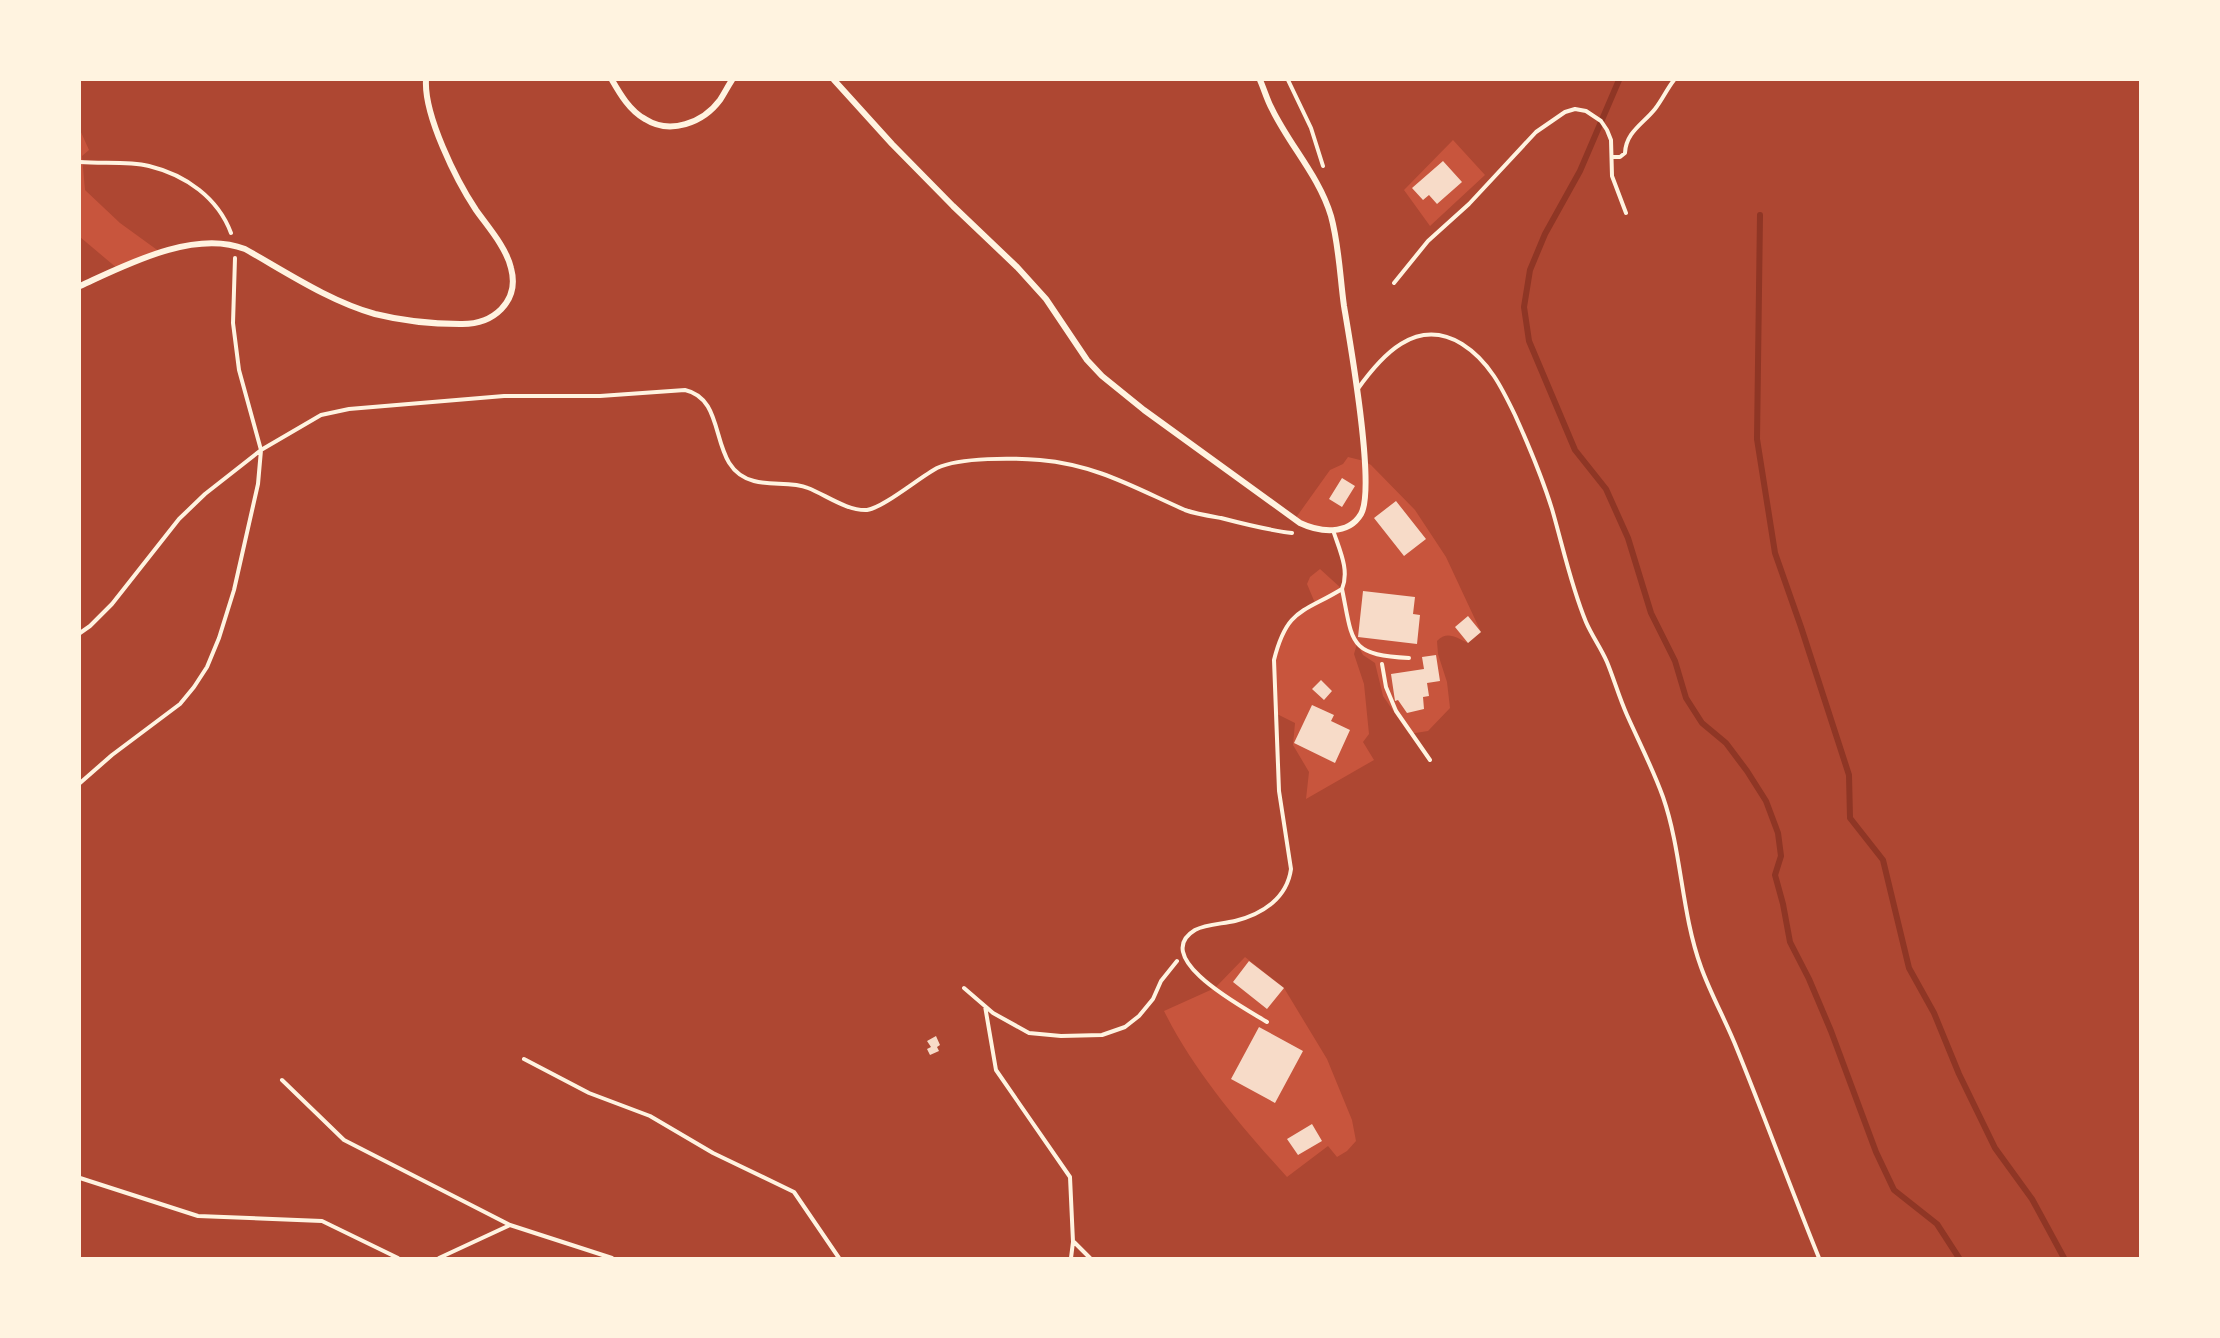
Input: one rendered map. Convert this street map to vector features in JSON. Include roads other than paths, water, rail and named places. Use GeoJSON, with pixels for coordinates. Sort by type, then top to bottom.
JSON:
{"type":"FeatureCollection","features":[{"type":"Feature","properties":{"kind":"street"},"geometry":{"type":"LineString","coordinates":[[80,286],[161,252],[183,246],[204,243],[235,245],[341,301],[373,314],[430,324],[466,325],[485,321],[501,311],[512,292],[513,278],[510,265],[452,168],[429,104],[426,80]]}},
{"type":"Feature","properties":{"kind":"street"},"geometry":{"type":"LineString","coordinates":[[612,80],[630,107],[644,119],[659,126],[676,127],[691,123],[705,115],[719,101],[732,80]]}},
{"type":"Feature","properties":{"kind":"street"},"geometry":{"type":"LineString","coordinates":[[834,80],[892,144],[1046,298],[1087,360],[1102,376],[1144,410],[1300,523],[1312,529],[1334,530],[1349,524],[1361,514],[1366,488],[1357,390],[1331,217],[1322,190],[1272,110],[1260,80]]}},
{"type":"Feature","properties":{"kind":"lane"},"geometry":{"type":"LineString","coordinates":[[1357,390],[1374,366],[1387,353],[1418,336],[1432,335],[1461,343],[1471,351],[1493,374],[1505,394],[1528,443],[1587,623],[1607,662],[1663,797],[1693,942],[1737,1048],[1818,1258]]}},
{"type":"Feature","properties":{"kind":"lane"},"geometry":{"type":"LineString","coordinates":[[1334,530],[1346,580],[1342,589],[1349,624],[1357,644],[1363,650],[1381,657],[1409,658]]}},
{"type":"Feature","properties":{"kind":"lane"},"geometry":{"type":"LineString","coordinates":[[1267,1022],[1198,976],[1187,964],[1183,954],[1185,942],[1196,930],[1236,921],[1256,913],[1284,893],[1291,868],[1279,791],[1274,660],[1279,639],[1290,621],[1305,608],[1342,589]]}},
{"type":"Feature","properties":{"kind":"waterway"},"geometry":{"type":"LineString","coordinates":[[1619,80],[1580,171],[1545,234],[1530,270],[1524,307],[1529,341],[1575,450],[1606,489],[1628,538],[1651,613],[1675,661],[1686,698],[1702,723],[1726,743],[1766,801],[1778,833],[1781,856],[1775,875],[1790,942],[1831,1031],[1876,1152],[1894,1190],[1937,1224],[1959,1258]]}},
{"type":"Feature","properties":{"kind":"waterway"},"geometry":{"type":"LineString","coordinates":[[1760,215],[1757,439],[1775,553],[1849,775],[1850,818],[1883,860],[1909,968],[1934,1013],[1959,1074],[1995,1148],[2032,1199],[2064,1258]]}}]}
